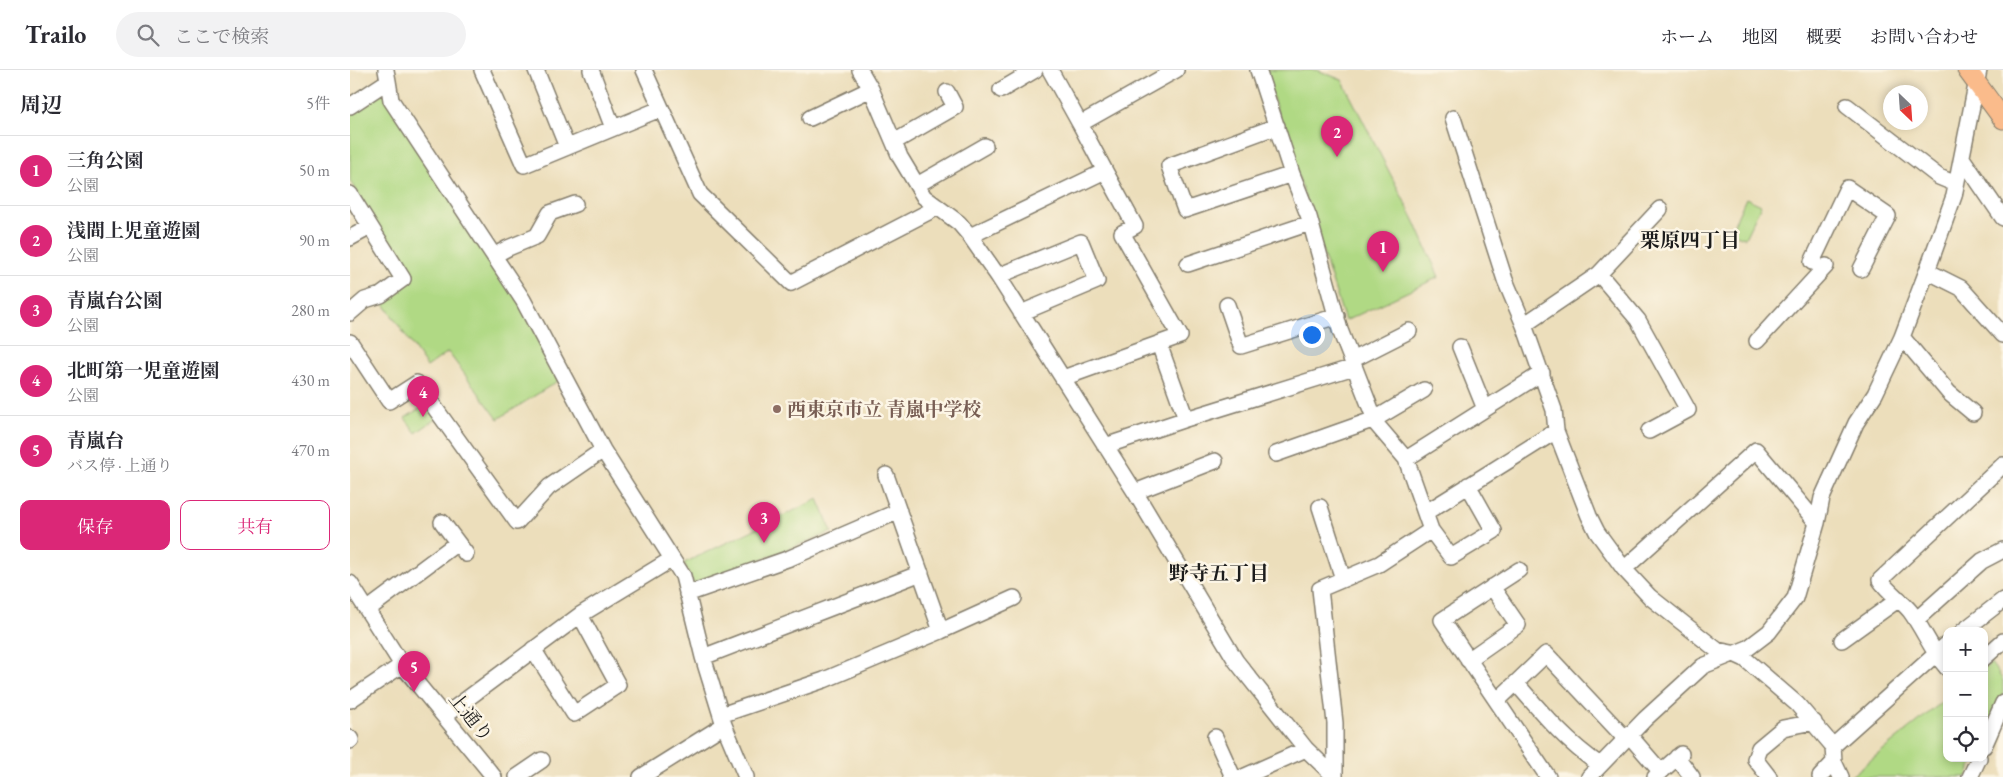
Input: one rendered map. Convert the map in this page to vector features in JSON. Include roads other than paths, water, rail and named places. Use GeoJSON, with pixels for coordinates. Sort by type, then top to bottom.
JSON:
{"type":"FeatureCollection","features":[{"type":"Feature","properties":{"kind":"main road"},"geometry":{"type":"LineString","coordinates":[[1974,74],[1997,100],[2003,119]]}},
{"type":"Feature","properties":{"kind":"street"},"geometry":{"type":"LineString","coordinates":[[482,70],[524,165],[660,109]]}},
{"type":"Feature","properties":{"kind":"street"},"geometry":{"type":"LineString","coordinates":[[536,70],[567,147]]}},
{"type":"Feature","properties":{"kind":"street"},"geometry":{"type":"LineString","coordinates":[[591,70],[613,128]]}},
{"type":"Feature","properties":{"kind":"street"},"geometry":{"type":"LineString","coordinates":[[644,70],[700,194],[792,283],[938,207]]}},
{"type":"Feature","properties":{"kind":"street"},"geometry":{"type":"LineString","coordinates":[[860,70],[871,89],[900,157],[924,197],[948,214],[970,236],[998,276],[1135,492],[1236,661],[1306,749],[1336,777]]}},
{"type":"Feature","properties":{"kind":"street"},"geometry":{"type":"LineString","coordinates":[[1001,90],[1035,70]]}},
{"type":"Feature","properties":{"kind":"street"},"geometry":{"type":"LineString","coordinates":[[1050,70],[1135,226],[1122,233],[1180,336],[1064,378]]}},
{"type":"Feature","properties":{"kind":"street"},"geometry":{"type":"LineString","coordinates":[[1080,124],[1176,70]]}},
{"type":"Feature","properties":{"kind":"street"},"geometry":{"type":"LineString","coordinates":[[1258,70],[1310,223],[1340,330],[1377,425],[1406,459],[1431,530],[1451,557],[1494,531],[1468,485]]}},
{"type":"Feature","properties":{"kind":"street"},"geometry":{"type":"LineString","coordinates":[[1589,777],[1627,737],[1703,666],[1748,648],[1769,632],[1794,598],[1817,523],[1822,498],[1856,423],[1875,394],[1902,337],[1927,271],[1956,184],[1962,158],[1974,74]]}},
{"type":"Feature","properties":{"kind":"street"},"geometry":{"type":"LineString","coordinates":[[350,106],[387,76],[391,100],[524,300],[603,450],[683,576],[703,657],[723,720],[746,777]]}},
{"type":"Feature","properties":{"kind":"street"},"geometry":{"type":"LineString","coordinates":[[810,118],[871,89]]}},
{"type":"Feature","properties":{"kind":"street"},"geometry":{"type":"LineString","coordinates":[[894,142],[955,108],[947,92]]}},
{"type":"Feature","properties":{"kind":"street"},"geometry":{"type":"LineString","coordinates":[[1847,106],[1939,177],[1956,184]]}},
{"type":"Feature","properties":{"kind":"street"},"geometry":{"type":"LineString","coordinates":[[1452,118],[1505,280],[1542,373],[1554,410],[1556,431],[1588,516],[1597,532],[1624,569],[1650,597],[1717,650],[1732,653],[1745,659],[1797,704],[1833,746],[1834,762],[1841,777]]}},
{"type":"Feature","properties":{"kind":"street"},"geometry":{"type":"LineString","coordinates":[[1278,126],[1168,166],[1185,210],[1292,174]]}},
{"type":"Feature","properties":{"kind":"street"},"geometry":{"type":"LineString","coordinates":[[917,185],[985,146]]}},
{"type":"Feature","properties":{"kind":"street"},"geometry":{"type":"LineString","coordinates":[[1962,158],[2003,218]]}},
{"type":"Feature","properties":{"kind":"street"},"geometry":{"type":"LineString","coordinates":[[970,236],[1105,171]]}},
{"type":"Feature","properties":{"kind":"street"},"geometry":{"type":"LineString","coordinates":[[1757,341],[1819,264],[1847,188],[1888,216],[1861,269]]}},
{"type":"Feature","properties":{"kind":"street"},"geometry":{"type":"LineString","coordinates":[[350,194],[403,279],[381,295],[365,300],[350,313]]}},
{"type":"Feature","properties":{"kind":"street"},"geometry":{"type":"LineString","coordinates":[[495,255],[537,236],[550,213],[567,203]]}},
{"type":"Feature","properties":{"kind":"street"},"geometry":{"type":"LineString","coordinates":[[1524,324],[1599,274],[1660,209]]}},
{"type":"Feature","properties":{"kind":"street"},"geometry":{"type":"LineString","coordinates":[[1188,264],[1310,223]]}},
{"type":"Feature","properties":{"kind":"street"},"geometry":{"type":"LineString","coordinates":[[350,238],[370,227]]}},
{"type":"Feature","properties":{"kind":"street"},"geometry":{"type":"LineString","coordinates":[[998,276],[1081,242],[1097,281],[1021,313]]}},
{"type":"Feature","properties":{"kind":"street"},"geometry":{"type":"LineString","coordinates":[[1927,271],[1961,288],[2003,335]]}},
{"type":"Feature","properties":{"kind":"street"},"geometry":{"type":"LineString","coordinates":[[1599,274],[1638,320],[1688,410],[1650,431]]}},
{"type":"Feature","properties":{"kind":"street"},"geometry":{"type":"LineString","coordinates":[[1227,305],[1241,346],[1337,316]]}},
{"type":"Feature","properties":{"kind":"street"},"geometry":{"type":"LineString","coordinates":[[1105,446],[1353,364],[1409,330]]}},
{"type":"Feature","properties":{"kind":"street"},"geometry":{"type":"LineString","coordinates":[[1902,337],[1949,393],[1973,413]]}},
{"type":"Feature","properties":{"kind":"street"},"geometry":{"type":"LineString","coordinates":[[350,342],[389,400],[417,383],[517,522],[549,487],[603,450]]}},
{"type":"Feature","properties":{"kind":"street"},"geometry":{"type":"LineString","coordinates":[[1159,344],[1186,419]]}},
{"type":"Feature","properties":{"kind":"street"},"geometry":{"type":"LineString","coordinates":[[1460,348],[1485,409]]}},
{"type":"Feature","properties":{"kind":"street"},"geometry":{"type":"LineString","coordinates":[[1406,459],[1542,373]]}},
{"type":"Feature","properties":{"kind":"street"},"geometry":{"type":"LineString","coordinates":[[1276,454],[1375,419],[1424,390]]}},
{"type":"Feature","properties":{"kind":"street"},"geometry":{"type":"LineString","coordinates":[[1425,514],[1556,431]]}},
{"type":"Feature","properties":{"kind":"street"},"geometry":{"type":"LineString","coordinates":[[1624,569],[1756,450],[1817,523]]}},
{"type":"Feature","properties":{"kind":"street"},"geometry":{"type":"LineString","coordinates":[[1135,492],[1214,461]]}},
{"type":"Feature","properties":{"kind":"street"},"geometry":{"type":"LineString","coordinates":[[1943,664],[1934,654],[1916,620],[1899,599],[1885,588],[1880,580],[2003,465]]}},
{"type":"Feature","properties":{"kind":"street"},"geometry":{"type":"LineString","coordinates":[[886,475],[941,631]]}},
{"type":"Feature","properties":{"kind":"street"},"geometry":{"type":"LineString","coordinates":[[1320,507],[1343,579]]}},
{"type":"Feature","properties":{"kind":"street"},"geometry":{"type":"LineString","coordinates":[[687,594],[790,558],[898,511]]}},
{"type":"Feature","properties":{"kind":"street"},"geometry":{"type":"LineString","coordinates":[[367,610],[462,548],[442,522]]}},
{"type":"Feature","properties":{"kind":"street"},"geometry":{"type":"LineString","coordinates":[[1336,777],[1335,723],[1320,589],[1379,564],[1431,530]]}},
{"type":"Feature","properties":{"kind":"street"},"geometry":{"type":"LineString","coordinates":[[1916,620],[1982,561],[2003,550]]}},
{"type":"Feature","properties":{"kind":"street"},"geometry":{"type":"LineString","coordinates":[[444,716],[580,615],[672,559]]}},
{"type":"Feature","properties":{"kind":"street"},"geometry":{"type":"LineString","coordinates":[[1519,570],[1442,620],[1548,777]]}},
{"type":"Feature","properties":{"kind":"street"},"geometry":{"type":"LineString","coordinates":[[703,657],[921,573]]}},
{"type":"Feature","properties":{"kind":"street","name":"上通り"},"geometry":{"type":"LineString","coordinates":[[350,584],[402,665],[494,777]]}},
{"type":"Feature","properties":{"kind":"street"},"geometry":{"type":"LineString","coordinates":[[1468,660],[1518,625],[1492,587]]}},
{"type":"Feature","properties":{"kind":"street"},"geometry":{"type":"LineString","coordinates":[[641,777],[723,720],[941,631],[1014,598]]}},
{"type":"Feature","properties":{"kind":"street"},"geometry":{"type":"LineString","coordinates":[[1842,640],[1899,599]]}},
{"type":"Feature","properties":{"kind":"street"},"geometry":{"type":"LineString","coordinates":[[1968,627],[2003,600]]}},
{"type":"Feature","properties":{"kind":"street"},"geometry":{"type":"LineString","coordinates":[[533,650],[574,714],[618,686],[580,615]]}},
{"type":"Feature","properties":{"kind":"street"},"geometry":{"type":"LineString","coordinates":[[1988,654],[2003,641]]}},
{"type":"Feature","properties":{"kind":"street"},"geometry":{"type":"LineString","coordinates":[[1833,746],[1943,647]]}},
{"type":"Feature","properties":{"kind":"street"},"geometry":{"type":"LineString","coordinates":[[1497,700],[1546,654],[1627,737],[1658,774],[1679,755],[1692,777]]}},
{"type":"Feature","properties":{"kind":"street"},"geometry":{"type":"LineString","coordinates":[[350,700],[402,665]]}},
{"type":"Feature","properties":{"kind":"street"},"geometry":{"type":"LineString","coordinates":[[1516,683],[1558,730],[1582,753],[1600,765]]}},
{"type":"Feature","properties":{"kind":"street"},"geometry":{"type":"LineString","coordinates":[[1988,737],[2003,703]]}},
{"type":"Feature","properties":{"kind":"street"},"geometry":{"type":"LineString","coordinates":[[1769,777],[1756,759],[1759,748],[1783,728],[1814,722]]}},
{"type":"Feature","properties":{"kind":"street"},"geometry":{"type":"LineString","coordinates":[[1215,737],[1233,777]]}},
{"type":"Feature","properties":{"kind":"street"},"geometry":{"type":"LineString","coordinates":[[1244,777],[1306,749]]}},
{"type":"Feature","properties":{"kind":"street"},"geometry":{"type":"LineString","coordinates":[[517,777],[542,760]]}},
{"type":"Feature","properties":{"kind":"street"},"geometry":{"type":"LineString","coordinates":[[1820,777],[1834,762]]}},
{"type":"Feature","properties":{"kind":"street"},"geometry":{"type":"LineString","coordinates":[[1970,777],[1977,762]]}},
{"type":"Feature","properties":{"kind":"place","name":"浅間上児童遊園"},"geometry":{"type":"Point","coordinates":[1337,157]}},
{"type":"Feature","properties":{"kind":"place","name":"三角公園"},"geometry":{"type":"Point","coordinates":[1383,272]}},
{"type":"Feature","properties":{"kind":"place","name":"西東京市立 青嵐中学校"},"geometry":{"type":"Point","coordinates":[777,409]}},
{"type":"Feature","properties":{"kind":"place","name":"北町第一児童遊園"},"geometry":{"type":"Point","coordinates":[423,417]}},
{"type":"Feature","properties":{"kind":"place","name":"青嵐台公園"},"geometry":{"type":"Point","coordinates":[764,543]}},
{"type":"Feature","properties":{"kind":"place","name":"青嵐台"},"geometry":{"type":"Point","coordinates":[414,692]}},
{"type":"Feature","properties":{"kind":"district","name":"栗原四丁目"},"geometry":{"type":"Point","coordinates":[1690,240]}},
{"type":"Feature","properties":{"kind":"district","name":"野寺五丁目"},"geometry":{"type":"Point","coordinates":[1219,573]}}]}
